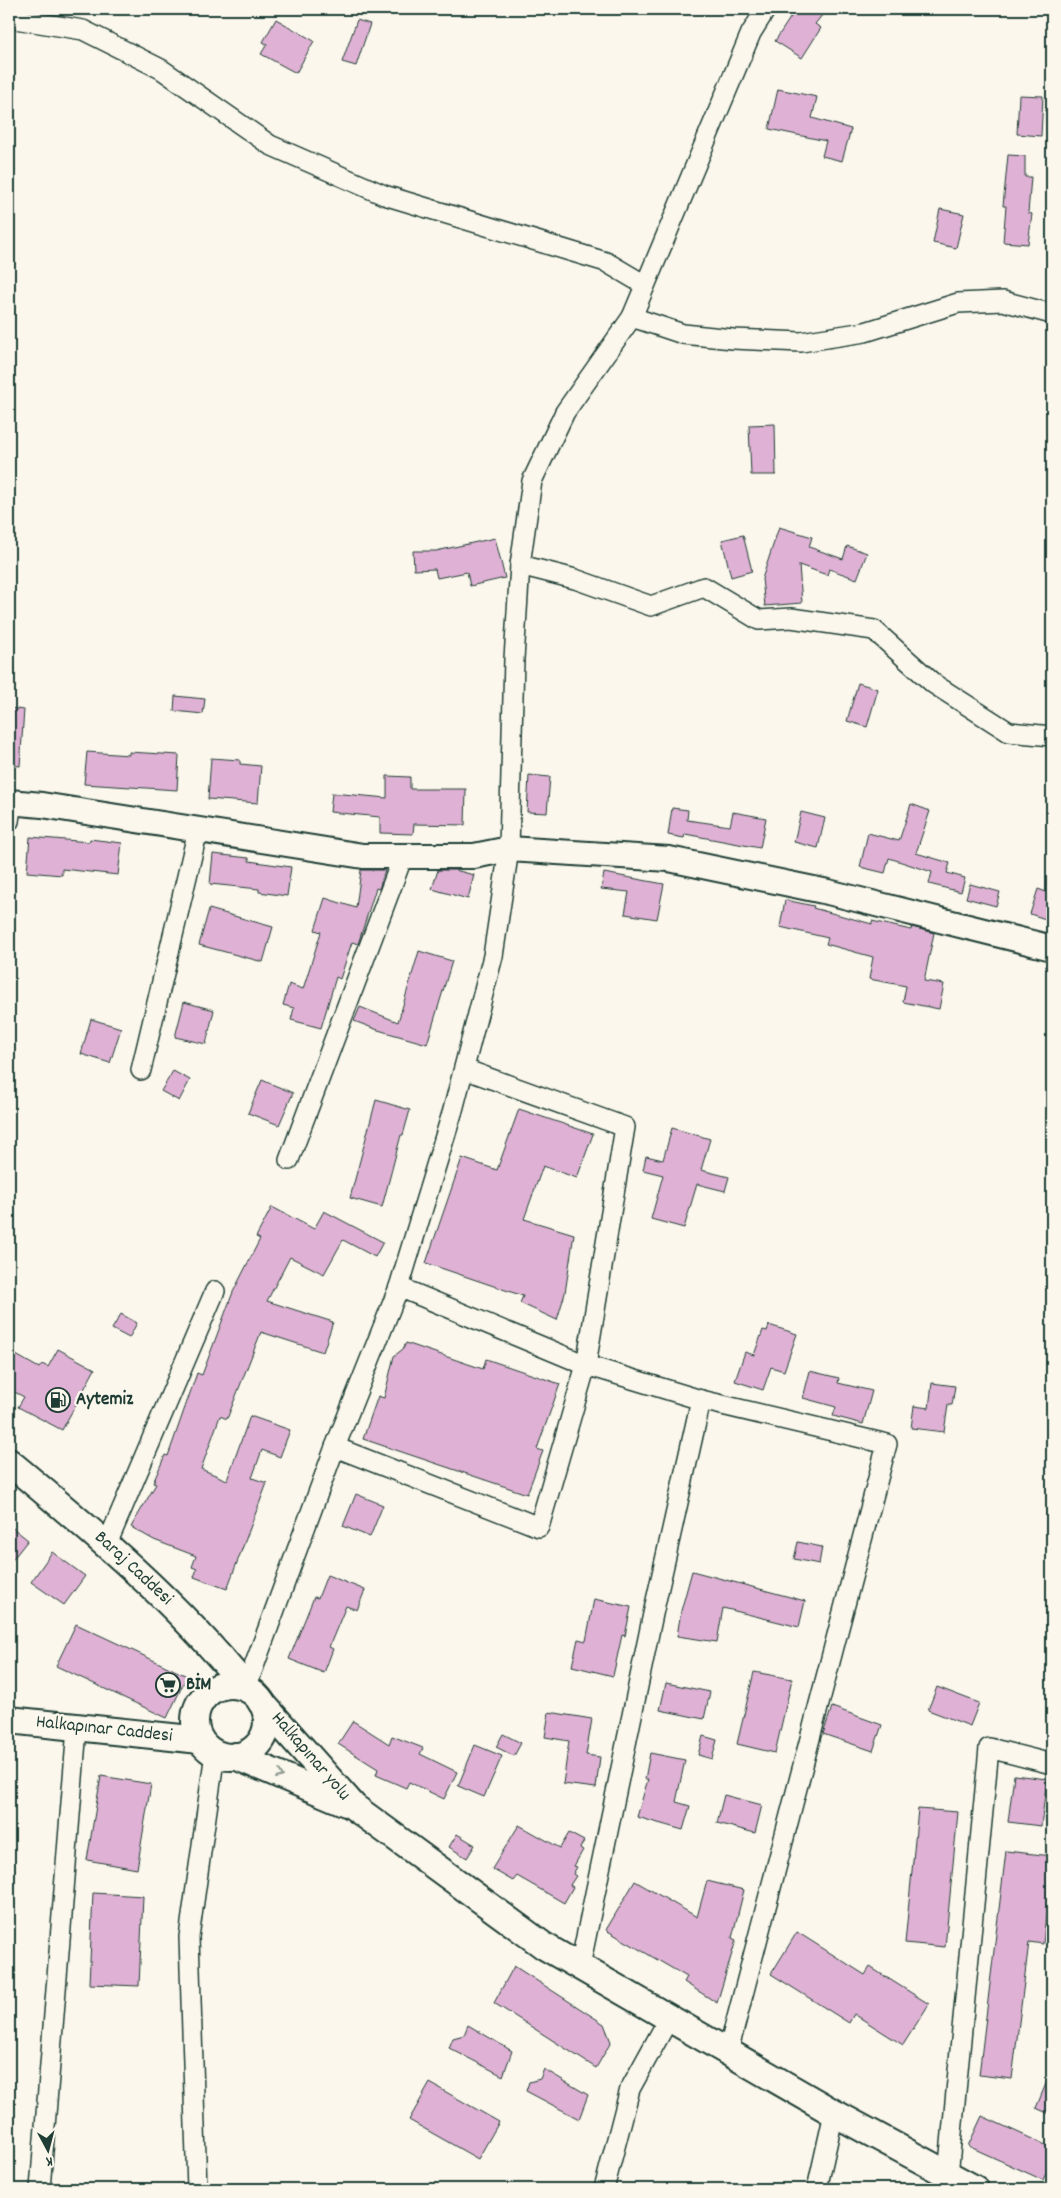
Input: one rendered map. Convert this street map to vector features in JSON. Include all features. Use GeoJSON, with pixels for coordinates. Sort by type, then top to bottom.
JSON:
{"type":"FeatureCollection","features":[{"type":"Feature","properties":{"kind":"main road","name":"Baraj Caddesi"},"geometry":{"type":"LineString","coordinates":[[9,1462],[108,1544],[192,1625],[254,1695]]}},
{"type":"Feature","properties":{"kind":"main road"},"geometry":{"type":"LineString","coordinates":[[236,1685],[254,1695],[265,1711],[265,1731],[254,1748],[217,1750],[196,1730],[196,1710],[204,1697],[216,1688],[236,1685]]}},
{"type":"Feature","properties":{"kind":"main road","name":"Halkapınar yolu"},"geometry":{"type":"LineString","coordinates":[[254,1695],[354,1806]]}},
{"type":"Feature","properties":{"kind":"main road","name":"Halkapınar Caddesi"},"geometry":{"type":"LineString","coordinates":[[9,1720],[78,1728],[217,1750]]}},
{"type":"Feature","properties":{"kind":"main road","name":"Halkapınar yolu"},"geometry":{"type":"LineString","coordinates":[[217,1750],[354,1806]]}},
{"type":"Feature","properties":{"kind":"main road"},"geometry":{"type":"LineString","coordinates":[[354,1806],[544,1946],[834,2113],[975,2189]]}},
{"type":"Feature","properties":{"kind":"street"},"geometry":{"type":"LineString","coordinates":[[254,1695],[335,1446],[399,1287],[464,1069],[493,956],[509,849],[514,659],[520,565],[532,481],[565,412],[632,317],[751,33],[766,9]]}},
{"type":"Feature","properties":{"kind":"street"},"geometry":{"type":"LineString","coordinates":[[20,16],[83,30],[161,70],[270,145],[384,195],[606,262],[645,285]]}},
{"type":"Feature","properties":{"kind":"street"},"geometry":{"type":"LineString","coordinates":[[632,317],[683,334],[733,339],[801,342],[865,332],[958,303],[1003,301],[1052,314]]}},
{"type":"Feature","properties":{"kind":"street"},"geometry":{"type":"LineString","coordinates":[[520,565],[575,579],[651,606],[704,587],[759,620],[791,618],[874,630],[934,684],[1009,732],[1052,736]]}},
{"type":"Feature","properties":{"kind":"street"},"geometry":{"type":"LineString","coordinates":[[10,808],[42,805],[363,856],[474,856],[509,849],[669,859],[828,892],[1052,948]]}},
{"type":"Feature","properties":{"kind":"street"},"geometry":{"type":"LineString","coordinates":[[141,1070],[198,830]]}},
{"type":"Feature","properties":{"kind":"street"},"geometry":{"type":"LineString","coordinates":[[289,1160],[403,856]]}},
{"type":"Feature","properties":{"kind":"street"},"geometry":{"type":"LineString","coordinates":[[335,1446],[539,1528],[586,1365],[625,1127],[464,1069]]}},
{"type":"Feature","properties":{"kind":"street"},"geometry":{"type":"LineString","coordinates":[[399,1287],[586,1365],[701,1400],[887,1444],[728,2052]]}},
{"type":"Feature","properties":{"kind":"street"},"geometry":{"type":"LineString","coordinates":[[108,1544],[215,1291]]}},
{"type":"Feature","properties":{"kind":"street"},"geometry":{"type":"LineString","coordinates":[[580,1966],[651,1624],[701,1400]]}},
{"type":"Feature","properties":{"kind":"street"},"geometry":{"type":"LineString","coordinates":[[40,2189],[78,1728]]}},
{"type":"Feature","properties":{"kind":"street"},"geometry":{"type":"LineString","coordinates":[[948,2174],[989,1748],[1052,1764]]}},
{"type":"Feature","properties":{"kind":"street"},"geometry":{"type":"LineString","coordinates":[[197,2189],[189,1937],[217,1750]]}},
{"type":"Feature","properties":{"kind":"street"},"geometry":{"type":"LineString","coordinates":[[604,2189],[630,2089],[669,2018]]}},
{"type":"Feature","properties":{"kind":"street"},"geometry":{"type":"LineString","coordinates":[[817,2189],[834,2113]]}},
{"type":"Feature","properties":{"kind":"building"},"geometry":{"type":"Polygon","coordinates":[[[796,9],[827,9],[815,24],[821,28],[802,58],[775,41],[796,9]]]}},
{"type":"Feature","properties":{"kind":"building"},"geometry":{"type":"Polygon","coordinates":[[[276,19],[314,41],[296,73],[261,54],[267,44],[263,42],[276,19]]]}},
{"type":"Feature","properties":{"kind":"building"},"geometry":{"type":"Polygon","coordinates":[[[357,20],[370,24],[356,66],[342,62],[357,20]]]}},
{"type":"Feature","properties":{"kind":"building"},"geometry":{"type":"Polygon","coordinates":[[[778,89],[817,97],[812,118],[851,129],[842,161],[822,156],[826,141],[769,129],[778,89]]]}},
{"type":"Feature","properties":{"kind":"building"},"geometry":{"type":"Polygon","coordinates":[[[1019,95],[1043,96],[1041,136],[1017,134],[1019,95]]]}},
{"type":"Feature","properties":{"kind":"building"},"geometry":{"type":"Polygon","coordinates":[[[1008,155],[1025,156],[1025,177],[1031,177],[1028,213],[1032,214],[1028,244],[1003,242],[1006,206],[1003,206],[1008,155]]]}},
{"type":"Feature","properties":{"kind":"building"},"geometry":{"type":"Polygon","coordinates":[[[940,209],[964,214],[956,248],[933,243],[940,209]]]}},
{"type":"Feature","properties":{"kind":"building"},"geometry":{"type":"Polygon","coordinates":[[[775,424],[776,475],[751,475],[749,425],[775,424]]]}},
{"type":"Feature","properties":{"kind":"building"},"geometry":{"type":"Polygon","coordinates":[[[779,527],[812,537],[809,547],[843,559],[847,546],[867,553],[857,579],[829,569],[827,575],[799,565],[802,603],[765,606],[762,579],[779,527]]]}},
{"type":"Feature","properties":{"kind":"building"},"geometry":{"type":"Polygon","coordinates":[[[743,535],[752,571],[731,577],[722,540],[743,535]]]}},
{"type":"Feature","properties":{"kind":"building"},"geometry":{"type":"Polygon","coordinates":[[[495,538],[505,578],[470,586],[467,572],[437,578],[435,569],[414,570],[413,551],[436,551],[495,538]]]}},
{"type":"Feature","properties":{"kind":"building"},"geometry":{"type":"Polygon","coordinates":[[[858,683],[878,689],[867,727],[847,721],[858,683]]]}},
{"type":"Feature","properties":{"kind":"building"},"geometry":{"type":"Polygon","coordinates":[[[175,696],[205,699],[203,714],[174,711],[175,696]]]}},
{"type":"Feature","properties":{"kind":"building"},"geometry":{"type":"Polygon","coordinates":[[[9,708],[24,710],[20,766],[9,765],[9,708]]]}},
{"type":"Feature","properties":{"kind":"building"},"geometry":{"type":"Polygon","coordinates":[[[87,752],[129,755],[129,752],[179,755],[177,790],[84,784],[87,752]]]}},
{"type":"Feature","properties":{"kind":"building"},"geometry":{"type":"Polygon","coordinates":[[[211,758],[240,760],[240,764],[261,766],[258,803],[208,799],[211,758]]]}},
{"type":"Feature","properties":{"kind":"building"},"geometry":{"type":"Polygon","coordinates":[[[529,775],[550,777],[547,813],[527,812],[529,775]]]}},
{"type":"Feature","properties":{"kind":"building"},"geometry":{"type":"Polygon","coordinates":[[[387,776],[410,777],[410,789],[466,789],[465,825],[414,824],[413,834],[380,833],[380,817],[330,812],[332,793],[387,798],[387,776]]]}},
{"type":"Feature","properties":{"kind":"building"},"geometry":{"type":"Polygon","coordinates":[[[911,804],[930,811],[916,853],[950,863],[947,873],[965,878],[961,892],[929,884],[932,872],[889,858],[885,873],[860,867],[868,833],[899,841],[911,804]]]}},
{"type":"Feature","properties":{"kind":"building"},"geometry":{"type":"Polygon","coordinates":[[[672,808],[688,810],[687,820],[730,826],[733,812],[766,818],[760,848],[685,834],[684,838],[668,835],[672,808]]]}},
{"type":"Feature","properties":{"kind":"building"},"geometry":{"type":"Polygon","coordinates":[[[801,812],[825,818],[818,848],[794,842],[801,812]]]}},
{"type":"Feature","properties":{"kind":"building"},"geometry":{"type":"Polygon","coordinates":[[[30,837],[89,842],[90,839],[122,843],[118,875],[62,869],[62,875],[27,872],[30,837]]]}},
{"type":"Feature","properties":{"kind":"building"},"geometry":{"type":"Polygon","coordinates":[[[213,854],[249,858],[249,861],[291,867],[287,896],[259,892],[259,889],[210,884],[213,854]]]}},
{"type":"Feature","properties":{"kind":"building"},"geometry":{"type":"Polygon","coordinates":[[[361,870],[385,870],[379,889],[376,888],[358,944],[352,942],[340,979],[336,977],[321,1028],[291,1020],[294,1008],[283,1005],[289,984],[303,989],[321,932],[315,930],[325,898],[356,908],[361,870]]]}},
{"type":"Feature","properties":{"kind":"building"},"geometry":{"type":"Polygon","coordinates":[[[438,870],[455,870],[474,875],[468,899],[432,889],[438,870]]]}},
{"type":"Feature","properties":{"kind":"building"},"geometry":{"type":"Polygon","coordinates":[[[604,873],[664,884],[657,919],[625,914],[629,892],[601,889],[604,873]]]}},
{"type":"Feature","properties":{"kind":"building"},"geometry":{"type":"Polygon","coordinates":[[[970,884],[1000,892],[996,906],[966,898],[970,884]]]}},
{"type":"Feature","properties":{"kind":"building"},"geometry":{"type":"Polygon","coordinates":[[[1038,889],[1052,894],[1052,921],[1030,914],[1038,889]]]}},
{"type":"Feature","properties":{"kind":"building"},"geometry":{"type":"Polygon","coordinates":[[[785,900],[814,906],[813,908],[872,924],[872,921],[911,930],[912,927],[934,933],[924,981],[944,984],[939,1009],[903,1002],[906,986],[869,979],[873,957],[826,944],[828,938],[780,927],[785,900]]]}},
{"type":"Feature","properties":{"kind":"building"},"geometry":{"type":"Polygon","coordinates":[[[209,909],[273,927],[263,962],[199,945],[209,909]]]}},
{"type":"Feature","properties":{"kind":"building"},"geometry":{"type":"Polygon","coordinates":[[[419,951],[452,961],[427,1044],[354,1021],[360,1007],[398,1022],[419,951]]]}},
{"type":"Feature","properties":{"kind":"building"},"geometry":{"type":"Polygon","coordinates":[[[184,1002],[214,1010],[206,1044],[175,1037],[184,1002]]]}},
{"type":"Feature","properties":{"kind":"building"},"geometry":{"type":"Polygon","coordinates":[[[91,1019],[121,1028],[110,1063],[81,1054],[91,1019]]]}},
{"type":"Feature","properties":{"kind":"building"},"geometry":{"type":"Polygon","coordinates":[[[173,1071],[190,1080],[179,1101],[161,1091],[173,1071]]]}},
{"type":"Feature","properties":{"kind":"building"},"geometry":{"type":"Polygon","coordinates":[[[262,1080],[293,1093],[279,1125],[248,1113],[262,1080]]]}},
{"type":"Feature","properties":{"kind":"building"},"geometry":{"type":"Polygon","coordinates":[[[376,1100],[410,1110],[403,1135],[401,1135],[382,1207],[350,1198],[376,1100]]]}},
{"type":"Feature","properties":{"kind":"building"},"geometry":{"type":"Polygon","coordinates":[[[519,1109],[593,1134],[577,1178],[543,1166],[524,1219],[574,1234],[565,1293],[557,1320],[520,1303],[523,1296],[426,1263],[462,1158],[497,1170],[519,1109]]]}},
{"type":"Feature","properties":{"kind":"building"},"geometry":{"type":"Polygon","coordinates":[[[672,1128],[710,1139],[701,1170],[729,1177],[725,1191],[697,1184],[684,1228],[651,1219],[663,1175],[643,1170],[646,1156],[663,1160],[672,1128]]]}},
{"type":"Feature","properties":{"kind":"building"},"geometry":{"type":"Polygon","coordinates":[[[272,1207],[314,1229],[324,1211],[383,1242],[375,1257],[343,1240],[324,1274],[290,1257],[267,1301],[333,1322],[323,1352],[261,1332],[227,1419],[220,1416],[201,1469],[227,1480],[250,1416],[290,1430],[280,1457],[262,1450],[252,1478],[267,1483],[227,1589],[194,1577],[197,1569],[192,1567],[196,1556],[154,1540],[131,1527],[156,1484],[153,1483],[165,1455],[168,1456],[197,1373],[202,1375],[233,1292],[260,1239],[256,1237],[272,1207]]]}},
{"type":"Feature","properties":{"kind":"building"},"geometry":{"type":"Polygon","coordinates":[[[121,1314],[137,1323],[129,1338],[112,1329],[121,1314]]]}},
{"type":"Feature","properties":{"kind":"building"},"geometry":{"type":"Polygon","coordinates":[[[769,1325],[797,1334],[784,1371],[771,1367],[763,1390],[735,1381],[745,1352],[754,1355],[763,1330],[767,1331],[769,1325]]]}},
{"type":"Feature","properties":{"kind":"building"},"geometry":{"type":"Polygon","coordinates":[[[406,1343],[483,1369],[486,1359],[560,1384],[537,1449],[543,1451],[527,1494],[363,1439],[378,1396],[384,1398],[394,1356],[403,1349],[406,1343]]]}},
{"type":"Feature","properties":{"kind":"building"},"geometry":{"type":"Polygon","coordinates":[[[58,1349],[95,1369],[62,1430],[18,1407],[24,1397],[9,1389],[9,1351],[39,1368],[42,1364],[48,1367],[58,1349]]]}},
{"type":"Feature","properties":{"kind":"building"},"geometry":{"type":"Polygon","coordinates":[[[810,1371],[839,1378],[838,1383],[872,1391],[863,1424],[833,1416],[836,1407],[803,1398],[810,1371]]]}},
{"type":"Feature","properties":{"kind":"building"},"geometry":{"type":"Polygon","coordinates":[[[932,1383],[955,1386],[952,1405],[948,1405],[944,1432],[911,1428],[914,1406],[929,1408],[932,1383]]]}},
{"type":"Feature","properties":{"kind":"building"},"geometry":{"type":"Polygon","coordinates":[[[356,1494],[383,1505],[370,1537],[343,1526],[356,1494]]]}},
{"type":"Feature","properties":{"kind":"building"},"geometry":{"type":"Polygon","coordinates":[[[9,1525],[28,1540],[9,1564],[9,1525]]]}},
{"type":"Feature","properties":{"kind":"building"},"geometry":{"type":"Polygon","coordinates":[[[798,1542],[822,1547],[819,1564],[794,1559],[798,1542]]]}},
{"type":"Feature","properties":{"kind":"building"},"geometry":{"type":"Polygon","coordinates":[[[52,1552],[85,1576],[64,1605],[31,1582],[52,1552]]]}},
{"type":"Feature","properties":{"kind":"building"},"geometry":{"type":"Polygon","coordinates":[[[692,1571],[805,1601],[799,1627],[723,1608],[717,1642],[677,1636],[681,1611],[692,1571]]]}},
{"type":"Feature","properties":{"kind":"building"},"geometry":{"type":"Polygon","coordinates":[[[327,1575],[365,1590],[357,1610],[346,1606],[329,1647],[333,1649],[324,1673],[289,1659],[314,1597],[318,1598],[327,1575]]]}},
{"type":"Feature","properties":{"kind":"building"},"geometry":{"type":"Polygon","coordinates":[[[594,1599],[631,1607],[625,1636],[622,1635],[613,1676],[572,1666],[578,1639],[586,1641],[594,1599]]]}},
{"type":"Feature","properties":{"kind":"building"},"geometry":{"type":"Polygon","coordinates":[[[76,1624],[187,1676],[167,1718],[56,1666],[76,1624]]]}},
{"type":"Feature","properties":{"kind":"building"},"geometry":{"type":"Polygon","coordinates":[[[754,1672],[792,1679],[775,1753],[737,1744],[754,1672]]]}},
{"type":"Feature","properties":{"kind":"building"},"geometry":{"type":"Polygon","coordinates":[[[666,1683],[710,1692],[704,1719],[660,1710],[666,1683]]]}},
{"type":"Feature","properties":{"kind":"building"},"geometry":{"type":"Polygon","coordinates":[[[937,1687],[979,1703],[970,1726],[928,1710],[937,1687]]]}},
{"type":"Feature","properties":{"kind":"building"},"geometry":{"type":"Polygon","coordinates":[[[832,1707],[882,1725],[873,1751],[823,1734],[832,1707]]]}},
{"type":"Feature","properties":{"kind":"building"},"geometry":{"type":"Polygon","coordinates":[[[549,1712],[592,1719],[586,1755],[600,1757],[596,1788],[563,1784],[569,1741],[545,1737],[549,1712]]]}},
{"type":"Feature","properties":{"kind":"building"},"geometry":{"type":"Polygon","coordinates":[[[353,1721],[389,1744],[392,1736],[423,1748],[420,1754],[457,1772],[444,1799],[409,1782],[406,1788],[376,1775],[378,1769],[338,1744],[353,1721]]]}},
{"type":"Feature","properties":{"kind":"building"},"geometry":{"type":"Polygon","coordinates":[[[503,1734],[521,1743],[514,1756],[496,1747],[503,1734]]]}},
{"type":"Feature","properties":{"kind":"building"},"geometry":{"type":"Polygon","coordinates":[[[703,1736],[717,1740],[712,1759],[698,1755],[703,1736]]]}},
{"type":"Feature","properties":{"kind":"building"},"geometry":{"type":"Polygon","coordinates":[[[475,1745],[502,1756],[484,1797],[458,1786],[475,1745]]]}},
{"type":"Feature","properties":{"kind":"building"},"geometry":{"type":"Polygon","coordinates":[[[650,1753],[685,1760],[676,1802],[690,1806],[683,1830],[637,1817],[648,1779],[645,1779],[650,1753]]]}},
{"type":"Feature","properties":{"kind":"building"},"geometry":{"type":"Polygon","coordinates":[[[1014,1775],[1047,1779],[1041,1826],[1008,1822],[1014,1775]]]}},
{"type":"Feature","properties":{"kind":"building"},"geometry":{"type":"Polygon","coordinates":[[[101,1776],[151,1784],[137,1869],[87,1860],[101,1776]]]}},
{"type":"Feature","properties":{"kind":"building"},"geometry":{"type":"Polygon","coordinates":[[[724,1795],[762,1805],[755,1833],[717,1823],[724,1795]]]}},
{"type":"Feature","properties":{"kind":"building"},"geometry":{"type":"Polygon","coordinates":[[[918,1809],[958,1812],[945,1947],[905,1943],[918,1809]]]}},
{"type":"Feature","properties":{"kind":"building"},"geometry":{"type":"Polygon","coordinates":[[[519,1825],[560,1848],[569,1833],[584,1841],[580,1848],[583,1850],[574,1866],[577,1867],[573,1874],[576,1876],[570,1885],[573,1887],[564,1903],[517,1876],[513,1881],[492,1869],[519,1825]]]}},
{"type":"Feature","properties":{"kind":"building"},"geometry":{"type":"Polygon","coordinates":[[[457,1834],[475,1845],[467,1858],[449,1847],[457,1834]]]}},
{"type":"Feature","properties":{"kind":"building"},"geometry":{"type":"Polygon","coordinates":[[[1006,1851],[1052,1856],[1043,1944],[1029,1942],[1012,2079],[979,2075],[1006,1851]]]}},
{"type":"Feature","properties":{"kind":"building"},"geometry":{"type":"Polygon","coordinates":[[[635,1881],[697,1917],[707,1881],[744,1890],[732,1938],[736,1940],[717,2003],[684,1982],[687,1977],[606,1930],[635,1881]]]}},
{"type":"Feature","properties":{"kind":"building"},"geometry":{"type":"Polygon","coordinates":[[[93,1893],[143,1896],[139,1986],[89,1984],[93,1893]]]}},
{"type":"Feature","properties":{"kind":"building"},"geometry":{"type":"Polygon","coordinates":[[[797,1932],[865,1975],[870,1967],[929,2004],[903,2045],[854,2014],[849,2023],[771,1974],[797,1932]]]}},
{"type":"Feature","properties":{"kind":"building"},"geometry":{"type":"Polygon","coordinates":[[[514,1966],[604,2024],[611,2042],[596,2068],[494,2003],[514,1966]]]}},
{"type":"Feature","properties":{"kind":"building"},"geometry":{"type":"Polygon","coordinates":[[[468,2025],[512,2051],[503,2076],[449,2048],[453,2038],[464,2035],[468,2025]]]}},
{"type":"Feature","properties":{"kind":"building"},"geometry":{"type":"Polygon","coordinates":[[[544,2069],[588,2095],[579,2119],[526,2091],[529,2082],[540,2079],[544,2069]]]}},
{"type":"Feature","properties":{"kind":"building"},"geometry":{"type":"Polygon","coordinates":[[[1052,2069],[1052,2115],[1036,2108],[1052,2069]]]}},
{"type":"Feature","properties":{"kind":"building"},"geometry":{"type":"Polygon","coordinates":[[[430,2083],[499,2122],[478,2159],[409,2120],[430,2083]]]}},
{"type":"Feature","properties":{"kind":"building"},"geometry":{"type":"Polygon","coordinates":[[[982,2116],[1052,2148],[1052,2160],[1043,2180],[968,2146],[982,2116]]]}},
{"type":"Feature","properties":{"kind":"place","name":"Aytemiz"},"geometry":{"type":"Point","coordinates":[58,1400]}},
{"type":"Feature","properties":{"kind":"place","name":"BİM"},"geometry":{"type":"Point","coordinates":[168,1685]}}]}
